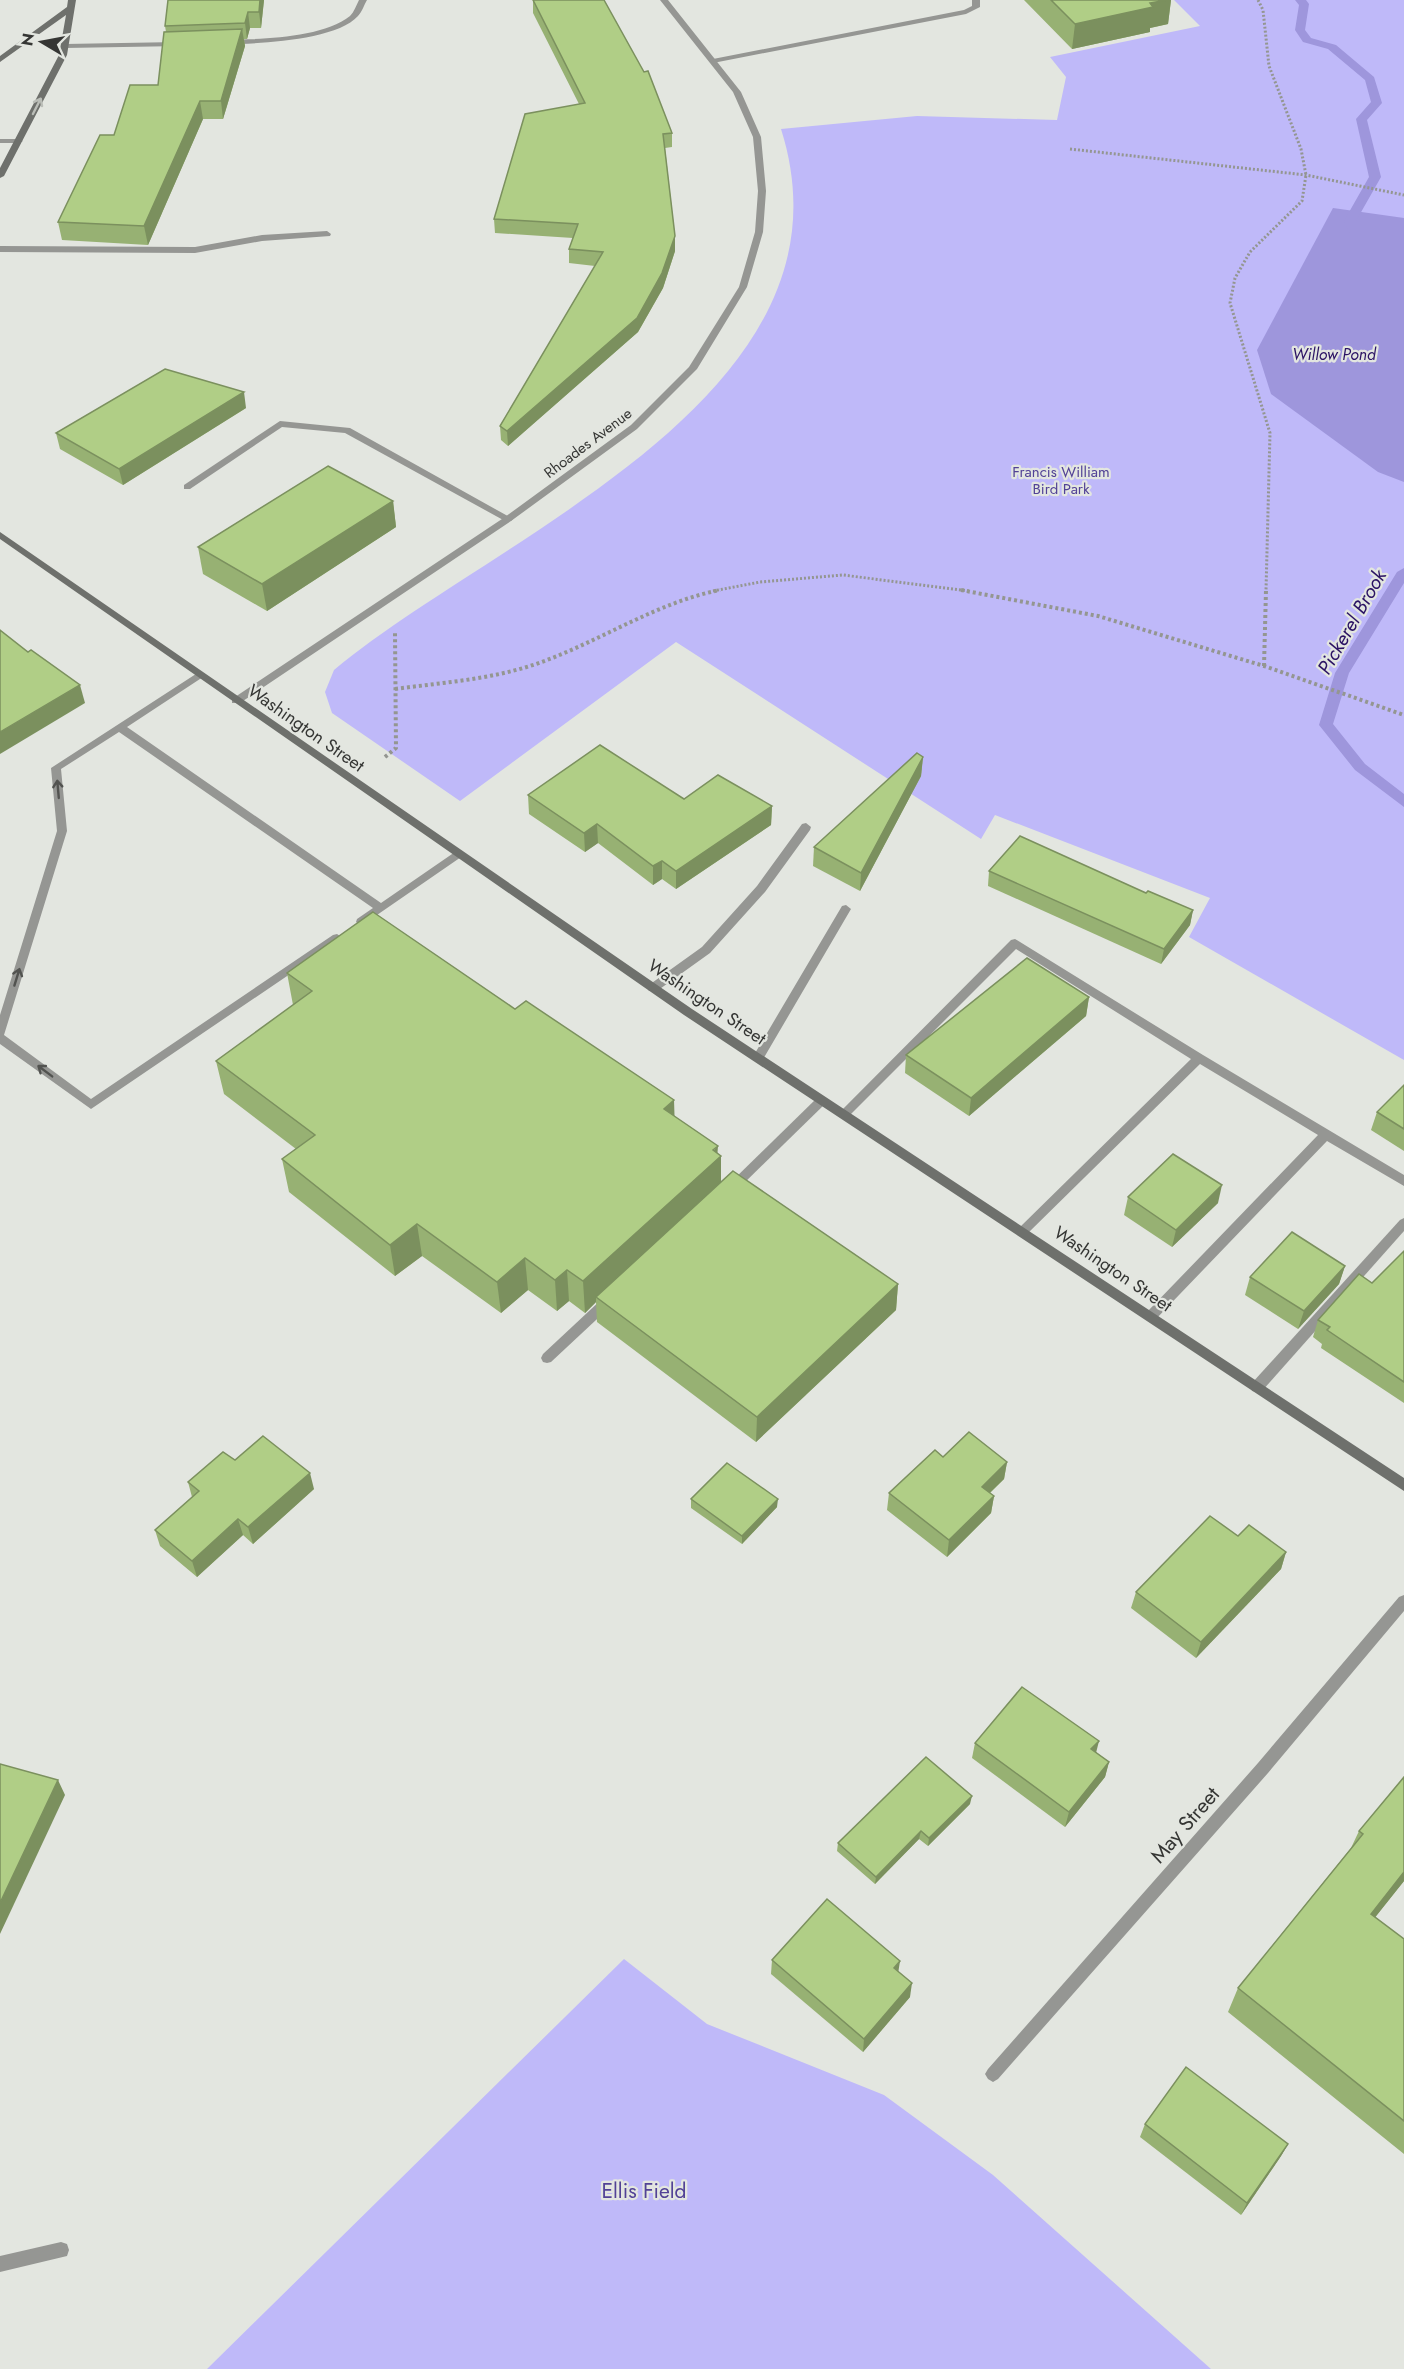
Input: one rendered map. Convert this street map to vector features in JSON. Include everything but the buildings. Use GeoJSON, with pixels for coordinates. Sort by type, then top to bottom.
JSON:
{"type":"FeatureCollection","features":[{"type":"Feature","properties":{"kind":"main road"},"geometry":{"type":"LineString","coordinates":[[0,176],[63,55],[71,4]]}},
{"type":"Feature","properties":{"kind":"main road"},"geometry":{"type":"LineString","coordinates":[[0,60],[71,4]]}},
{"type":"Feature","properties":{"kind":"main road","name":"Washington Street"},"geometry":{"type":"LineString","coordinates":[[0,535],[236,701],[653,988],[1404,1485]]}},
{"type":"Feature","properties":{"kind":"street"},"geometry":{"type":"LineString","coordinates":[[213,43],[259,42],[327,30],[353,18],[363,0]]}},
{"type":"Feature","properties":{"kind":"street","name":"Rhoades Avenue"},"geometry":{"type":"LineString","coordinates":[[236,701],[508,519],[634,427],[693,369],[743,287],[759,232],[762,190],[760,154],[757,137],[737,92],[664,0]]}},
{"type":"Feature","properties":{"kind":"street"},"geometry":{"type":"LineString","coordinates":[[712,61],[966,12],[976,7],[976,0]]}},
{"type":"Feature","properties":{"kind":"street"},"geometry":{"type":"LineString","coordinates":[[65,46],[189,43]]}},
{"type":"Feature","properties":{"kind":"street"},"geometry":{"type":"LineString","coordinates":[[0,141],[19,141]]}},
{"type":"Feature","properties":{"kind":"street"},"geometry":{"type":"LineString","coordinates":[[0,249],[195,250],[262,238],[327,234]]}},
{"type":"Feature","properties":{"kind":"street"},"geometry":{"type":"LineString","coordinates":[[187,487],[280,424],[347,430],[508,519]]}},
{"type":"Feature","properties":{"kind":"street"},"geometry":{"type":"LineString","coordinates":[[199,675],[56,768],[62,831],[0,1036],[91,1105],[459,855]]}},
{"type":"Feature","properties":{"kind":"street"},"geometry":{"type":"LineString","coordinates":[[120,727],[381,908]]}},
{"type":"Feature","properties":{"kind":"street"},"geometry":{"type":"LineString","coordinates":[[653,988],[706,950],[761,889],[806,827]]}},
{"type":"Feature","properties":{"kind":"street"},"geometry":{"type":"LineString","coordinates":[[758,1058],[846,909]]}},
{"type":"Feature","properties":{"kind":"street"},"geometry":{"type":"LineString","coordinates":[[844,1114],[1015,943],[1199,1058],[1404,1181]]}},
{"type":"Feature","properties":{"kind":"street"},"geometry":{"type":"LineString","coordinates":[[1023,1231],[1199,1058]]}},
{"type":"Feature","properties":{"kind":"street"},"geometry":{"type":"LineString","coordinates":[[721,1198],[822,1100]]}},
{"type":"Feature","properties":{"kind":"street"},"geometry":{"type":"LineString","coordinates":[[1150,1316],[1326,1134]]}},
{"type":"Feature","properties":{"kind":"street"},"geometry":{"type":"LineString","coordinates":[[1257,1386],[1404,1223]]}},
{"type":"Feature","properties":{"kind":"street"},"geometry":{"type":"LineString","coordinates":[[547,1358],[617,1294]]}},
{"type":"Feature","properties":{"kind":"street","name":"May Street"},"geometry":{"type":"LineString","coordinates":[[993,2074],[1263,1768],[1404,1601]]}},
{"type":"Feature","properties":{"kind":"street"},"geometry":{"type":"LineString","coordinates":[[0,2264],[61,2250]]}},
{"type":"Feature","properties":{"kind":"path"},"geometry":{"type":"LineString","coordinates":[[1258,0],[1263,10],[1269,66],[1301,149],[1306,174],[1302,201],[1250,252],[1234,278],[1230,303],[1269,433],[1264,666]]}},
{"type":"Feature","properties":{"kind":"path"},"geometry":{"type":"LineString","coordinates":[[1070,148],[1306,174],[1404,195]]}},
{"type":"Feature","properties":{"kind":"path"},"geometry":{"type":"LineString","coordinates":[[395,689],[498,676],[547,660],[690,596],[760,582],[843,575],[951,588],[1089,614],[1165,634],[1404,715]]}},
{"type":"Feature","properties":{"kind":"path"},"geometry":{"type":"LineString","coordinates":[[386,757],[396,748],[396,622]]}},
{"type":"Feature","properties":{"kind":"green space","name":"Francis William Bird Park"},"geometry":{"type":"Polygon","coordinates":[[[1174,0],[1404,0],[1404,1060],[1189,937],[1210,898],[995,815],[981,839],[676,642],[460,801],[332,713],[325,692],[334,670],[402,619],[568,510],[649,449],[719,382],[769,307],[793,223],[781,129],[917,116],[1057,120],[1066,77],[1050,57],[1200,26],[1174,0]]]}},
{"type":"Feature","properties":{"kind":"green space","name":"Ellis Field"},"geometry":{"type":"Polygon","coordinates":[[[624,1959],[707,2024],[884,2095],[993,2175],[1211,2369],[207,2369],[624,1959]]]}},
{"type":"Feature","properties":{"kind":"water","name":"Willow Pond"},"geometry":{"type":"Polygon","coordinates":[[[1333,208],[1404,218],[1404,482],[1378,472],[1271,394],[1257,350],[1333,208]]]}},
{"type":"Feature","properties":{"kind":"waterway","name":"Pickerel Brook"},"geometry":{"type":"LineString","coordinates":[[1300,0],[1304,4],[1300,30],[1307,40],[1332,47],[1370,79],[1377,103],[1361,119],[1375,177],[1350,221],[1354,232]]}},
{"type":"Feature","properties":{"kind":"waterway","name":"Pickerel Brook"},"geometry":{"type":"LineString","coordinates":[[1404,572],[1342,673],[1326,725],[1360,767],[1404,802]]}}]}
